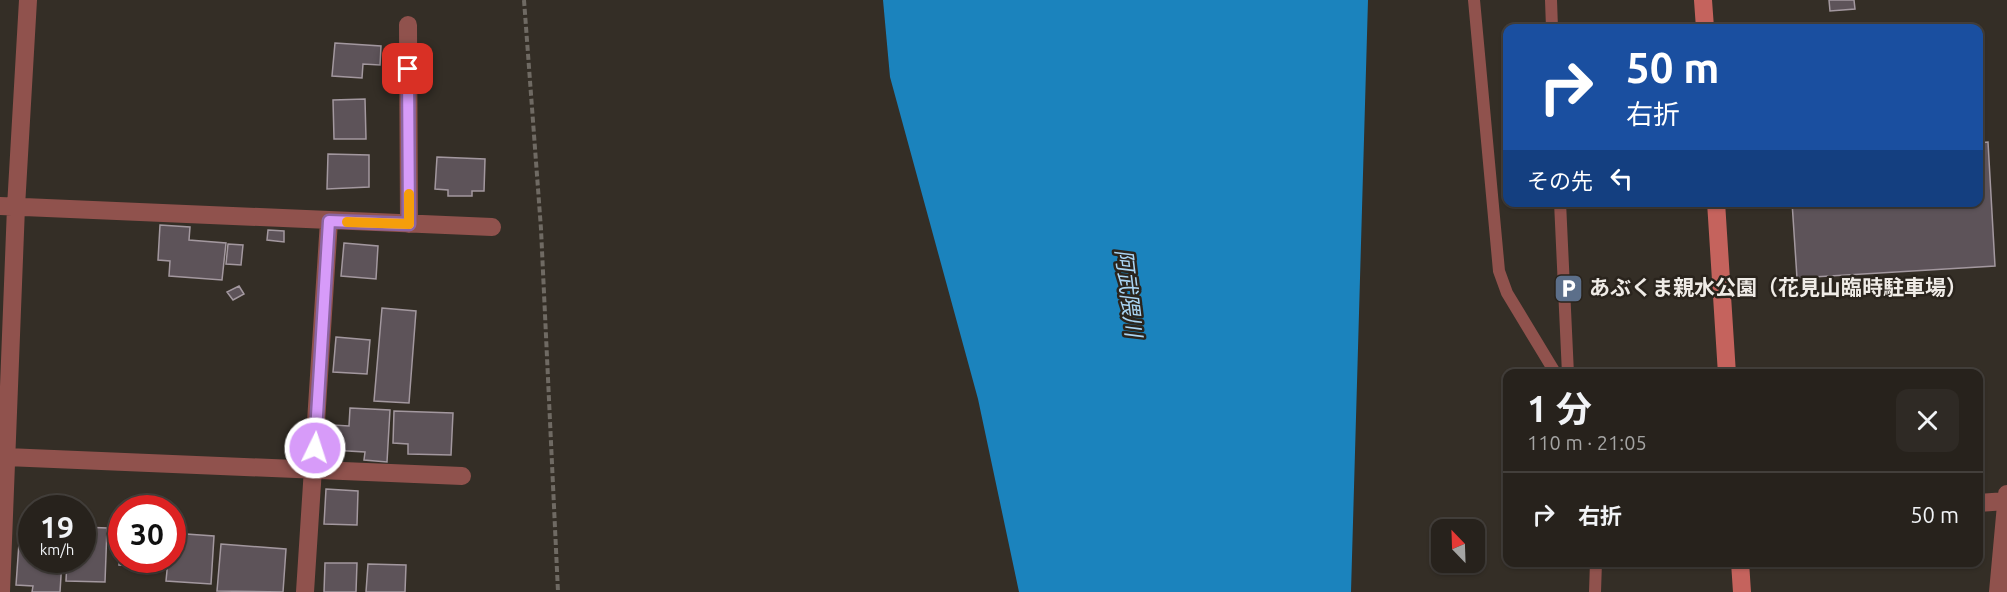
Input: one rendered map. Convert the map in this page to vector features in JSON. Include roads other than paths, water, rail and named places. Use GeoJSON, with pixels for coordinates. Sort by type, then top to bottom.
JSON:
{"type":"FeatureCollection","features":[{"type":"Feature","properties":{"kind":"main road"},"geometry":{"type":"LineString","coordinates":[[1703,0],[1705,24]]}},
{"type":"Feature","properties":{"kind":"main road"},"geometry":{"type":"LineString","coordinates":[[1716,207],[1727,369]]}},
{"type":"Feature","properties":{"kind":"main road"},"geometry":{"type":"LineString","coordinates":[[1740,567],[1742,592]]}},
{"type":"Feature","properties":{"kind":"street"},"geometry":{"type":"LineString","coordinates":[[0,592],[6,457],[8,206],[28,0]]}},
{"type":"Feature","properties":{"kind":"street"},"geometry":{"type":"LineString","coordinates":[[408,25],[409,224]]}},
{"type":"Feature","properties":{"kind":"street"},"geometry":{"type":"LineString","coordinates":[[8,206],[492,227]]}},
{"type":"Feature","properties":{"kind":"street"},"geometry":{"type":"LineString","coordinates":[[305,592],[329,221]]}},
{"type":"Feature","properties":{"kind":"street"},"geometry":{"type":"LineString","coordinates":[[6,457],[462,476]]}},
{"type":"Feature","properties":{"kind":"street"},"geometry":{"type":"LineString","coordinates":[[1998,592],[2007,494]]}},
{"type":"Feature","properties":{"kind":"street"},"geometry":{"type":"LineString","coordinates":[[1983,504],[2006,509]]}},
{"type":"Feature","properties":{"kind":"lane"},"geometry":{"type":"LineString","coordinates":[[1474,0],[1498,271],[1508,293],[1553,369]]}},
{"type":"Feature","properties":{"kind":"lane"},"geometry":{"type":"LineString","coordinates":[[1551,0],[1552,24]]}},
{"type":"Feature","properties":{"kind":"lane"},"geometry":{"type":"LineString","coordinates":[[1560,207],[1568,369]]}},
{"type":"Feature","properties":{"kind":"lane"},"geometry":{"type":"LineString","coordinates":[[1596,567],[1596,592]]}},
{"type":"Feature","properties":{"kind":"water","name":"阿武隈川"},"geometry":{"type":"Polygon","coordinates":[[[883,0],[1368,0],[1351,592],[1019,592],[978,399],[890,77],[883,0]]]}},
{"type":"Feature","properties":{"kind":"place","name":"あぶくま親水公園（花見山臨時駐車場）"},"geometry":{"type":"Point","coordinates":[1568,288]}}]}
